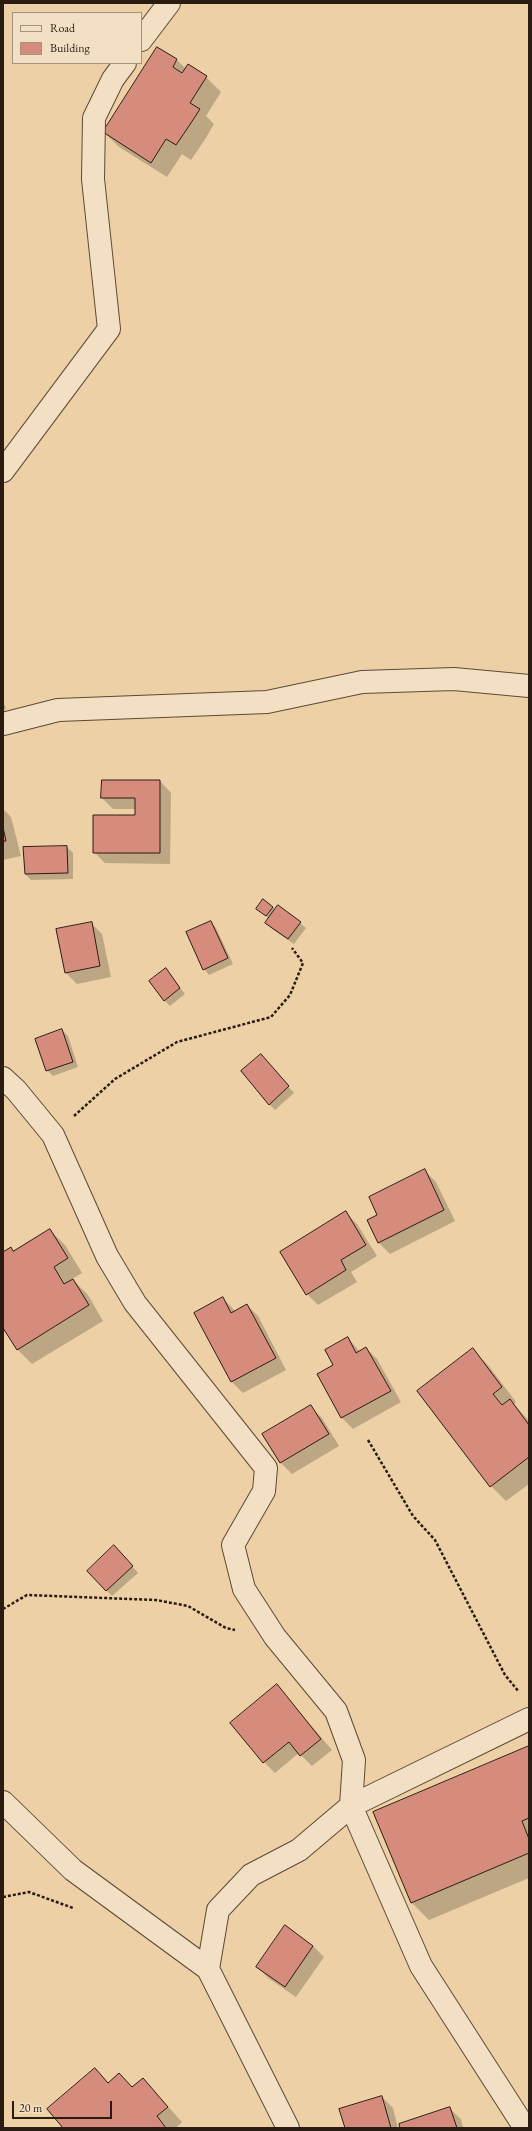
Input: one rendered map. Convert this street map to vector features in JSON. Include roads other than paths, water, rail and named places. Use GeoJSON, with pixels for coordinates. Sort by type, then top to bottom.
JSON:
{"type":"FeatureCollection","features":[{"type":"Feature","properties":{"kind":"street"},"geometry":{"type":"LineString","coordinates":[[142,39],[169,3]]}},
{"type":"Feature","properties":{"kind":"street"},"geometry":{"type":"LineString","coordinates":[[3,471],[109,329],[93,179],[94,118],[113,79],[123,64]]}},
{"type":"Feature","properties":{"kind":"street"},"geometry":{"type":"LineString","coordinates":[[3,724],[58,710],[267,702],[362,682],[454,679],[529,686]]}},
{"type":"Feature","properties":{"kind":"street"},"geometry":{"type":"LineString","coordinates":[[3,1078],[16,1090],[53,1135],[107,1256],[135,1304],[266,1468],[264,1491],[233,1545],[244,1589],[275,1638],[336,1711],[354,1760],[351,1806],[421,1966],[525,2128]]}},
{"type":"Feature","properties":{"kind":"street"},"geometry":{"type":"LineString","coordinates":[[208,1969],[218,1910],[251,1876],[299,1850],[351,1806],[529,1719]]}},
{"type":"Feature","properties":{"kind":"street"},"geometry":{"type":"LineString","coordinates":[[3,1802],[73,1870],[208,1969],[280,2125]]}}]}
